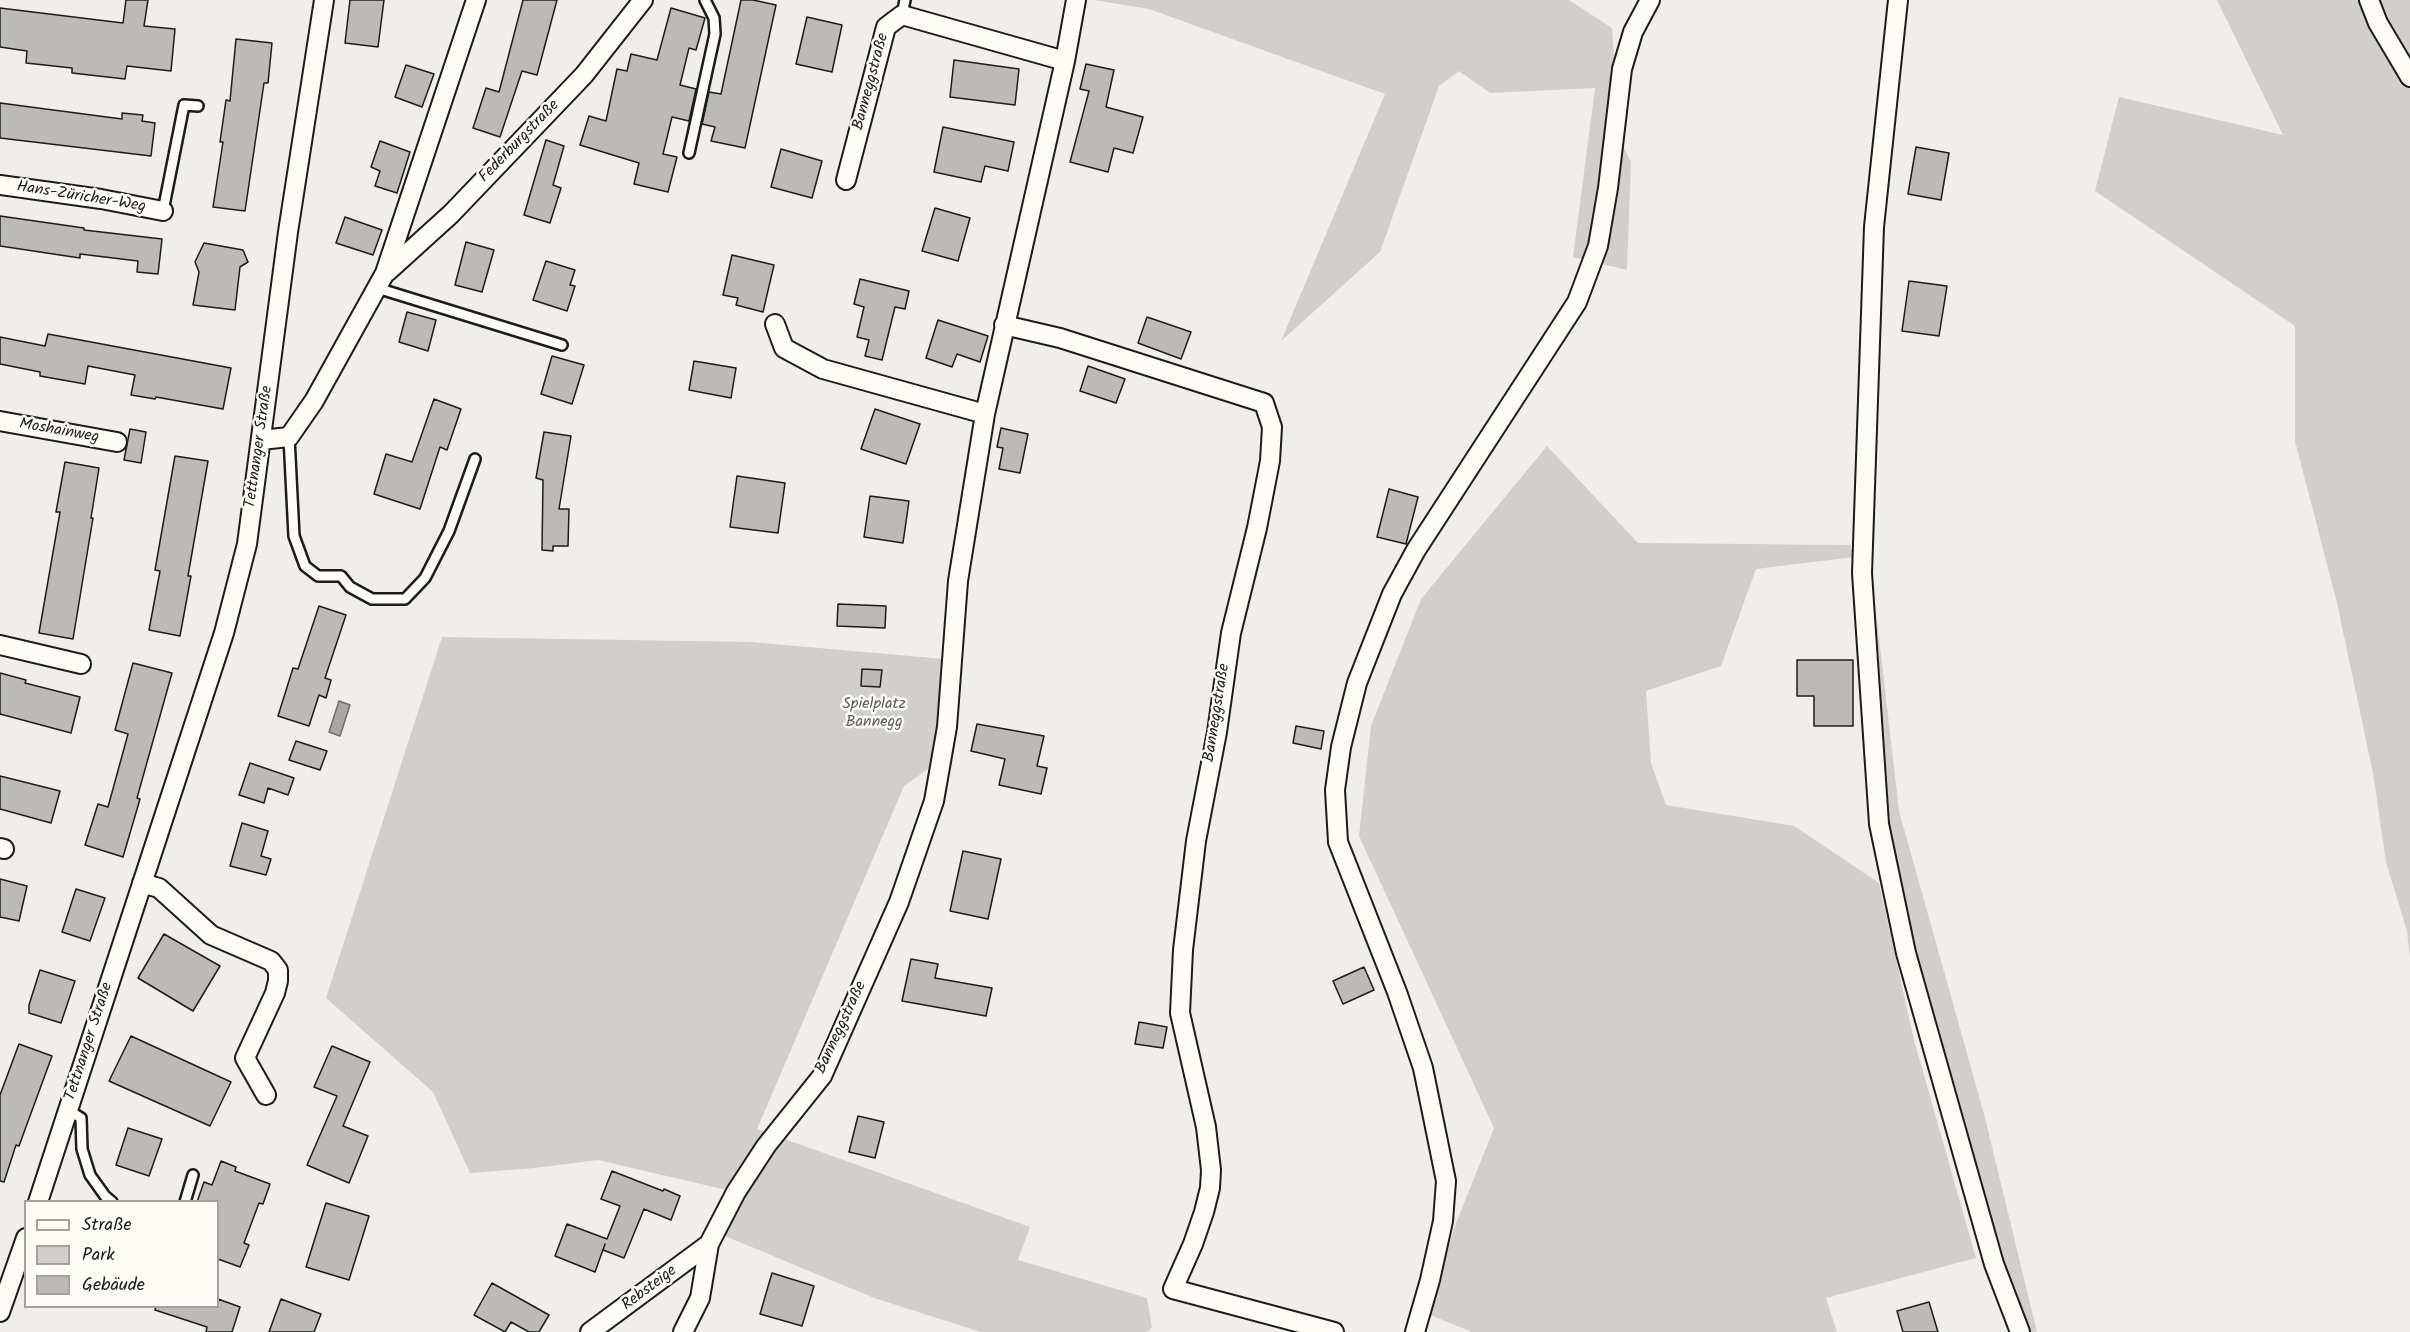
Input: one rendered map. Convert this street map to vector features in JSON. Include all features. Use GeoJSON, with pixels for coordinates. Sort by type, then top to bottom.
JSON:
{"type":"FeatureCollection","features":[{"type":"Feature","properties":{"kind":"street","name":"Tettnanger Straße"},"geometry":{"type":"LineString","coordinates":[[39,1200],[224,633],[247,544],[288,232],[324,0]]}},
{"type":"Feature","properties":{"kind":"street","name":"Federburgstraße"},"geometry":{"type":"LineString","coordinates":[[289,437],[314,401],[381,281],[476,0]]}},
{"type":"Feature","properties":{"kind":"street","name":"Federburgstraße"},"geometry":{"type":"LineString","coordinates":[[381,281],[451,214],[584,75],[643,0]]}},
{"type":"Feature","properties":{"kind":"street","name":"Banneggstraße"},"geometry":{"type":"LineString","coordinates":[[683,1332],[700,1299],[709,1244],[736,1192],[760,1155],[822,1076],[899,902],[934,801],[947,727],[958,581],[985,414],[1065,61],[1076,0]]}},
{"type":"Feature","properties":{"kind":"street"},"geometry":{"type":"LineString","coordinates":[[1415,1332],[1430,1280],[1443,1221],[1446,1181],[1423,1068],[1397,992],[1338,842],[1335,790],[1341,747],[1357,683],[1392,594],[1416,550],[1577,303],[1598,246],[1608,188],[1622,69],[1633,32],[1650,0]]}},
{"type":"Feature","properties":{"kind":"street"},"geometry":{"type":"LineString","coordinates":[[1898,0],[1874,227],[1862,573],[1879,824],[1906,953],[1994,1264],[2020,1332]]}},
{"type":"Feature","properties":{"kind":"street"},"geometry":{"type":"LineString","coordinates":[[2369,0],[2378,23],[2410,76]]}},
{"type":"Feature","properties":{"kind":"street","name":"Banneggstraße"},"geometry":{"type":"LineString","coordinates":[[846,180],[886,27],[903,7],[1065,61]]}},
{"type":"Feature","properties":{"kind":"street","name":"Hans-Züricher-Weg"},"geometry":{"type":"LineString","coordinates":[[0,185],[101,199],[163,211]]}},
{"type":"Feature","properties":{"kind":"street"},"geometry":{"type":"LineString","coordinates":[[775,324],[784,348],[824,369],[985,414]]}},
{"type":"Feature","properties":{"kind":"street","name":"Banneggstraße"},"geometry":{"type":"LineString","coordinates":[[1004,325],[1060,338],[1264,404],[1272,427],[1270,461],[1257,528],[1231,633],[1217,732],[1196,841],[1186,928],[1180,1013],[1206,1127],[1211,1170],[1210,1188],[1204,1212],[1173,1289],[1334,1332]]}},
{"type":"Feature","properties":{"kind":"street","name":"Moshainweg"},"geometry":{"type":"LineString","coordinates":[[0,421],[117,442]]}},
{"type":"Feature","properties":{"kind":"street"},"geometry":{"type":"LineString","coordinates":[[261,440],[289,437]]}},
{"type":"Feature","properties":{"kind":"street"},"geometry":{"type":"LineString","coordinates":[[0,645],[81,664]]}},
{"type":"Feature","properties":{"kind":"street"},"geometry":{"type":"LineString","coordinates":[[142,883],[159,888],[211,935],[271,961],[278,970],[275,993],[245,1058],[266,1095]]}},
{"type":"Feature","properties":{"kind":"street"},"geometry":{"type":"LineString","coordinates":[[0,1312],[24,1244]]}},
{"type":"Feature","properties":{"kind":"street","name":"Rebsteige"},"geometry":{"type":"LineString","coordinates":[[590,1332],[709,1244]]}},
{"type":"Feature","properties":{"kind":"lane"},"geometry":{"type":"LineString","coordinates":[[688,153],[705,88],[715,34],[714,18],[705,0]]}},
{"type":"Feature","properties":{"kind":"lane"},"geometry":{"type":"LineString","coordinates":[[163,211],[184,105],[198,106]]}},
{"type":"Feature","properties":{"kind":"lane"},"geometry":{"type":"LineString","coordinates":[[381,281],[562,345]]}},
{"type":"Feature","properties":{"kind":"lane","name":"Tettnanger Straße"},"geometry":{"type":"LineString","coordinates":[[289,437],[294,536],[305,566],[318,576],[341,576],[351,587],[372,599],[405,599],[425,578],[448,531],[475,459]]}},
{"type":"Feature","properties":{"kind":"lane"},"geometry":{"type":"LineString","coordinates":[[68,1110],[81,1118],[82,1149],[90,1175],[110,1200]]}},
{"type":"Feature","properties":{"kind":"lane"},"geometry":{"type":"LineString","coordinates":[[186,1200],[193,1175]]}},
{"type":"Feature","properties":{"kind":"green space"},"geometry":{"type":"Polygon","coordinates":[[[1094,0],[1569,0],[1612,28],[1620,140],[1631,162],[1627,270],[1573,257],[1595,88],[1490,93],[1459,71],[1439,86],[1380,252],[1281,341],[1385,94],[1149,9],[1094,0]]]}},
{"type":"Feature","properties":{"kind":"green space"},"geometry":{"type":"Polygon","coordinates":[[[2217,0],[2410,0],[2410,960],[2407,931],[2386,862],[2373,773],[2337,603],[2295,441],[2295,326],[2095,191],[2119,97],[2283,135],[2217,0]]]}},
{"type":"Feature","properties":{"kind":"green space"},"geometry":{"type":"Polygon","coordinates":[[[1547,446],[1638,543],[1850,545],[1854,557],[1756,569],[1721,666],[1646,691],[1651,763],[1666,805],[1794,826],[1879,883],[1914,1040],[1976,1258],[1826,1298],[1837,1332],[1472,1332],[1428,1314],[1453,1231],[1494,1128],[1359,836],[1371,726],[1421,599],[1547,446]]]}},
{"type":"Feature","properties":{"kind":"green space"},"geometry":{"type":"Polygon","coordinates":[[[1876,611],[1899,811],[1984,1114],[2037,1332],[2026,1332],[1992,1245],[1910,934],[1889,831],[1876,611]]]}},
{"type":"Feature","properties":{"kind":"green space","name":"Spielplatz Bannegg"},"geometry":{"type":"Polygon","coordinates":[[[442,637],[751,642],[944,659],[940,715],[928,769],[904,786],[757,1129],[1030,1227],[1018,1260],[1147,1298],[1152,1327],[1147,1332],[981,1332],[874,1298],[725,1236],[735,1192],[598,1160],[470,1173],[433,1092],[326,998],[442,637]]]}},
{"type":"Feature","properties":{"kind":"shaded area"},"geometry":{"type":"Polygon","coordinates":[[[339,701],[350,705],[340,736],[329,732],[339,701]]]}},
{"type":"Feature","properties":{"kind":"building"},"geometry":{"type":"Polygon","coordinates":[[[126,0],[148,0],[144,26],[175,29],[171,71],[127,66],[125,79],[72,73],[72,68],[26,63],[27,51],[0,47],[0,8],[123,23],[126,0]]]}},
{"type":"Feature","properties":{"kind":"building"},"geometry":{"type":"Polygon","coordinates":[[[350,0],[384,0],[378,47],[345,43],[350,0]]]}},
{"type":"Feature","properties":{"kind":"building"},"geometry":{"type":"Polygon","coordinates":[[[523,0],[557,0],[537,75],[522,71],[500,137],[473,128],[486,88],[499,92],[523,0]]]}},
{"type":"Feature","properties":{"kind":"building"},"geometry":{"type":"Polygon","coordinates":[[[741,0],[776,5],[745,148],[711,141],[715,127],[702,124],[709,92],[721,94],[741,0]]]}},
{"type":"Feature","properties":{"kind":"building"},"geometry":{"type":"Polygon","coordinates":[[[671,8],[705,18],[696,50],[689,48],[680,85],[696,89],[689,121],[672,117],[663,154],[677,157],[668,192],[634,184],[639,163],[580,145],[589,116],[606,121],[617,69],[627,71],[631,54],[657,60],[671,8]]]}},
{"type":"Feature","properties":{"kind":"building"},"geometry":{"type":"Polygon","coordinates":[[[807,17],[842,25],[832,72],[796,64],[807,17]]]}},
{"type":"Feature","properties":{"kind":"building"},"geometry":{"type":"Polygon","coordinates":[[[236,39],[272,43],[268,83],[264,83],[245,211],[213,207],[223,142],[220,142],[226,100],[230,101],[236,39]]]}},
{"type":"Feature","properties":{"kind":"building"},"geometry":{"type":"Polygon","coordinates":[[[954,60],[1019,69],[1015,105],[950,97],[954,60]]]}},
{"type":"Feature","properties":{"kind":"building"},"geometry":{"type":"Polygon","coordinates":[[[1086,64],[1114,70],[1106,107],[1143,117],[1133,153],[1114,148],[1108,172],[1070,162],[1089,91],[1080,89],[1086,64]]]}},
{"type":"Feature","properties":{"kind":"building"},"geometry":{"type":"Polygon","coordinates":[[[406,65],[434,74],[422,107],[395,97],[406,65]]]}},
{"type":"Feature","properties":{"kind":"building"},"geometry":{"type":"Polygon","coordinates":[[[0,103],[122,119],[122,113],[143,115],[142,121],[155,123],[151,156],[0,138],[0,103]]]}},
{"type":"Feature","properties":{"kind":"building"},"geometry":{"type":"Polygon","coordinates":[[[943,127],[1014,142],[1008,171],[985,166],[981,182],[934,172],[943,127]]]}},
{"type":"Feature","properties":{"kind":"building"},"geometry":{"type":"Polygon","coordinates":[[[546,140],[564,146],[553,185],[561,188],[550,223],[524,215],[546,140]]]}},
{"type":"Feature","properties":{"kind":"building"},"geometry":{"type":"Polygon","coordinates":[[[380,141],[410,152],[397,193],[375,186],[380,171],[371,167],[380,141]]]}},
{"type":"Feature","properties":{"kind":"building"},"geometry":{"type":"Polygon","coordinates":[[[1916,147],[1949,153],[1941,200],[1908,194],[1916,147]]]}},
{"type":"Feature","properties":{"kind":"building"},"geometry":{"type":"Polygon","coordinates":[[[781,149],[822,161],[812,198],[771,187],[781,149]]]}},
{"type":"Feature","properties":{"kind":"building"},"geometry":{"type":"Polygon","coordinates":[[[935,208],[970,218],[958,261],[922,251],[935,208]]]}},
{"type":"Feature","properties":{"kind":"building"},"geometry":{"type":"Polygon","coordinates":[[[0,216],[84,228],[84,230],[162,239],[158,274],[137,272],[138,261],[80,254],[80,258],[0,246],[0,216]]]}},
{"type":"Feature","properties":{"kind":"building"},"geometry":{"type":"Polygon","coordinates":[[[345,217],[382,230],[373,255],[336,243],[345,217]]]}},
{"type":"Feature","properties":{"kind":"building"},"geometry":{"type":"Polygon","coordinates":[[[466,242],[494,250],[482,292],[455,285],[466,242]]]}},
{"type":"Feature","properties":{"kind":"building"},"geometry":{"type":"Polygon","coordinates":[[[204,243],[243,250],[248,262],[240,267],[235,310],[193,305],[199,272],[195,262],[204,243]]]}},
{"type":"Feature","properties":{"kind":"building"},"geometry":{"type":"Polygon","coordinates":[[[732,255],[774,265],[763,312],[736,305],[738,298],[723,295],[732,255]]]}},
{"type":"Feature","properties":{"kind":"building"},"geometry":{"type":"Polygon","coordinates":[[[546,261],[575,270],[570,285],[575,286],[567,311],[533,300],[546,261]]]}},
{"type":"Feature","properties":{"kind":"building"},"geometry":{"type":"Polygon","coordinates":[[[860,279],[909,291],[905,309],[895,307],[882,360],[865,356],[869,340],[857,337],[864,307],[854,304],[860,279]]]}},
{"type":"Feature","properties":{"kind":"building"},"geometry":{"type":"Polygon","coordinates":[[[1909,281],[1947,286],[1939,336],[1902,331],[1909,281]]]}},
{"type":"Feature","properties":{"kind":"building"},"geometry":{"type":"Polygon","coordinates":[[[407,312],[436,320],[428,351],[399,342],[407,312]]]}},
{"type":"Feature","properties":{"kind":"building"},"geometry":{"type":"Polygon","coordinates":[[[1147,317],[1191,332],[1181,359],[1138,343],[1147,317]]]}},
{"type":"Feature","properties":{"kind":"building"},"geometry":{"type":"Polygon","coordinates":[[[938,320],[988,336],[980,362],[957,354],[952,367],[926,358],[938,320]]]}},
{"type":"Feature","properties":{"kind":"building"},"geometry":{"type":"Polygon","coordinates":[[[48,334],[231,368],[223,409],[131,395],[135,375],[88,366],[85,384],[40,376],[40,372],[0,364],[0,337],[45,346],[48,334]]]}},
{"type":"Feature","properties":{"kind":"building"},"geometry":{"type":"Polygon","coordinates":[[[552,356],[584,365],[572,404],[541,394],[552,356]]]}},
{"type":"Feature","properties":{"kind":"building"},"geometry":{"type":"Polygon","coordinates":[[[694,361],[736,368],[731,398],[689,390],[694,361]]]}},
{"type":"Feature","properties":{"kind":"building"},"geometry":{"type":"Polygon","coordinates":[[[1088,366],[1125,379],[1116,403],[1080,391],[1088,366]]]}},
{"type":"Feature","properties":{"kind":"building"},"geometry":{"type":"Polygon","coordinates":[[[434,399],[461,409],[447,450],[440,447],[420,509],[374,494],[386,454],[412,462],[434,399]]]}},
{"type":"Feature","properties":{"kind":"building"},"geometry":{"type":"Polygon","coordinates":[[[875,409],[920,424],[906,464],[861,449],[875,409]]]}},
{"type":"Feature","properties":{"kind":"building"},"geometry":{"type":"Polygon","coordinates":[[[1001,428],[1028,434],[1020,473],[999,469],[1003,448],[997,447],[1001,428]]]}},
{"type":"Feature","properties":{"kind":"building"},"geometry":{"type":"Polygon","coordinates":[[[130,429],[146,432],[141,463],[124,460],[130,429]]]}},
{"type":"Feature","properties":{"kind":"building"},"geometry":{"type":"Polygon","coordinates":[[[544,432],[571,436],[559,509],[569,509],[568,546],[553,546],[553,551],[542,550],[543,480],[536,478],[544,432]]]}},
{"type":"Feature","properties":{"kind":"building"},"geometry":{"type":"Polygon","coordinates":[[[175,456],[208,461],[180,636],[149,630],[160,571],[155,570],[175,456]]]}},
{"type":"Feature","properties":{"kind":"building"},"geometry":{"type":"Polygon","coordinates":[[[65,462],[99,468],[73,639],[39,633],[60,512],[56,512],[65,462]]]}},
{"type":"Feature","properties":{"kind":"building"},"geometry":{"type":"Polygon","coordinates":[[[737,476],[785,483],[778,533],[730,527],[737,476]]]}},
{"type":"Feature","properties":{"kind":"building"},"geometry":{"type":"Polygon","coordinates":[[[1389,489],[1418,497],[1406,544],[1377,537],[1389,489]]]}},
{"type":"Feature","properties":{"kind":"building"},"geometry":{"type":"Polygon","coordinates":[[[870,496],[909,501],[903,543],[864,537],[870,496]]]}},
{"type":"Feature","properties":{"kind":"building"},"geometry":{"type":"Polygon","coordinates":[[[838,604],[886,606],[885,628],[837,626],[838,604]]]}},
{"type":"Feature","properties":{"kind":"building"},"geometry":{"type":"Polygon","coordinates":[[[319,606],[346,615],[325,678],[331,680],[326,698],[319,695],[309,726],[278,716],[293,668],[298,669],[319,606]]]}},
{"type":"Feature","properties":{"kind":"building"},"geometry":{"type":"Polygon","coordinates":[[[1797,660],[1853,660],[1853,726],[1814,726],[1814,696],[1797,696],[1797,660]]]}},
{"type":"Feature","properties":{"kind":"building"},"geometry":{"type":"Polygon","coordinates":[[[133,663],[172,673],[123,857],[85,845],[98,804],[108,807],[128,734],[115,730],[133,663]]]}},
{"type":"Feature","properties":{"kind":"building"},"geometry":{"type":"Polygon","coordinates":[[[862,669],[882,670],[880,687],[861,686],[862,669]]]}},
{"type":"Feature","properties":{"kind":"building"},"geometry":{"type":"Polygon","coordinates":[[[0,673],[26,680],[25,683],[80,697],[71,733],[0,714],[0,673]]]}},
{"type":"Feature","properties":{"kind":"building"},"geometry":{"type":"Polygon","coordinates":[[[977,724],[1044,736],[1037,766],[1047,768],[1041,794],[999,785],[1005,759],[971,751],[977,724]]]}},
{"type":"Feature","properties":{"kind":"building"},"geometry":{"type":"Polygon","coordinates":[[[1296,726],[1324,731],[1321,749],[1293,743],[1296,726]]]}},
{"type":"Feature","properties":{"kind":"building"},"geometry":{"type":"Polygon","coordinates":[[[296,741],[327,751],[320,770],[289,760],[296,741]]]}},
{"type":"Feature","properties":{"kind":"building"},"geometry":{"type":"Polygon","coordinates":[[[250,763],[294,778],[288,795],[268,788],[264,803],[239,795],[250,763]]]}},
{"type":"Feature","properties":{"kind":"building"},"geometry":{"type":"Polygon","coordinates":[[[0,776],[60,791],[51,823],[0,809],[0,776]]]}},
{"type":"Feature","properties":{"kind":"building"},"geometry":{"type":"Polygon","coordinates":[[[242,823],[268,831],[261,856],[271,859],[266,875],[230,866],[242,823]]]}},
{"type":"Feature","properties":{"kind":"building"},"geometry":{"type":"Polygon","coordinates":[[[963,851],[1001,859],[988,919],[950,911],[963,851]]]}},
{"type":"Feature","properties":{"kind":"building"},"geometry":{"type":"Polygon","coordinates":[[[0,879],[27,886],[19,921],[0,917],[0,879]]]}},
{"type":"Feature","properties":{"kind":"building"},"geometry":{"type":"Polygon","coordinates":[[[76,889],[105,898],[90,941],[62,932],[76,889]]]}},
{"type":"Feature","properties":{"kind":"building"},"geometry":{"type":"Polygon","coordinates":[[[164,934],[220,966],[193,1011],[138,978],[164,934]]]}},
{"type":"Feature","properties":{"kind":"building"},"geometry":{"type":"Polygon","coordinates":[[[911,959],[938,964],[935,978],[992,988],[986,1016],[902,1001],[911,959]]]}},
{"type":"Feature","properties":{"kind":"building"},"geometry":{"type":"Polygon","coordinates":[[[1364,967],[1374,990],[1343,1004],[1333,981],[1364,967]]]}},
{"type":"Feature","properties":{"kind":"building"},"geometry":{"type":"Polygon","coordinates":[[[40,970],[75,981],[61,1023],[29,1013],[29,1005],[40,970]]]}},
{"type":"Feature","properties":{"kind":"building"},"geometry":{"type":"Polygon","coordinates":[[[1139,1022],[1167,1027],[1163,1048],[1135,1044],[1139,1022]]]}},
{"type":"Feature","properties":{"kind":"building"},"geometry":{"type":"Polygon","coordinates":[[[131,1036],[231,1082],[210,1126],[109,1081],[131,1036]]]}},
{"type":"Feature","properties":{"kind":"building"},"geometry":{"type":"Polygon","coordinates":[[[19,1044],[52,1056],[19,1146],[16,1145],[4,1182],[0,1181],[0,1095],[19,1044]]]}},
{"type":"Feature","properties":{"kind":"building"},"geometry":{"type":"Polygon","coordinates":[[[332,1046],[370,1062],[343,1126],[368,1136],[349,1183],[307,1165],[337,1096],[314,1087],[332,1046]]]}},
{"type":"Feature","properties":{"kind":"building"},"geometry":{"type":"Polygon","coordinates":[[[858,1116],[884,1122],[875,1158],[849,1152],[858,1116]]]}},
{"type":"Feature","properties":{"kind":"building"},"geometry":{"type":"Polygon","coordinates":[[[128,1128],[162,1139],[149,1176],[116,1165],[128,1128]]]}},
{"type":"Feature","properties":{"kind":"building"},"geometry":{"type":"Polygon","coordinates":[[[221,1161],[236,1167],[235,1171],[270,1184],[263,1204],[259,1203],[244,1243],[249,1245],[240,1267],[219,1259],[219,1200],[198,1200],[204,1182],[212,1185],[221,1161]]]}},
{"type":"Feature","properties":{"kind":"building"},"geometry":{"type":"Polygon","coordinates":[[[612,1171],[680,1196],[671,1220],[644,1209],[624,1258],[603,1250],[605,1244],[595,1272],[555,1256],[567,1224],[607,1239],[620,1206],[601,1199],[612,1171]]]}},
{"type":"Feature","properties":{"kind":"building"},"geometry":{"type":"Polygon","coordinates":[[[326,1203],[369,1216],[349,1280],[306,1267],[326,1203]]]}},
{"type":"Feature","properties":{"kind":"building"},"geometry":{"type":"Polygon","coordinates":[[[772,1273],[814,1286],[802,1326],[760,1314],[772,1273]]]}},
{"type":"Feature","properties":{"kind":"building"},"geometry":{"type":"Polygon","coordinates":[[[492,1283],[549,1315],[539,1332],[529,1332],[511,1322],[505,1332],[474,1315],[492,1283]]]}},
{"type":"Feature","properties":{"kind":"building"},"geometry":{"type":"Polygon","coordinates":[[[219,1299],[240,1307],[232,1332],[206,1332],[207,1327],[155,1310],[156,1308],[219,1308],[219,1299]]]}},
{"type":"Feature","properties":{"kind":"building"},"geometry":{"type":"Polygon","coordinates":[[[281,1299],[321,1314],[314,1332],[269,1332],[281,1299]]]}},
{"type":"Feature","properties":{"kind":"building"},"geometry":{"type":"Polygon","coordinates":[[[1929,1302],[1938,1332],[1903,1332],[1897,1311],[1929,1302]]]}}]}
